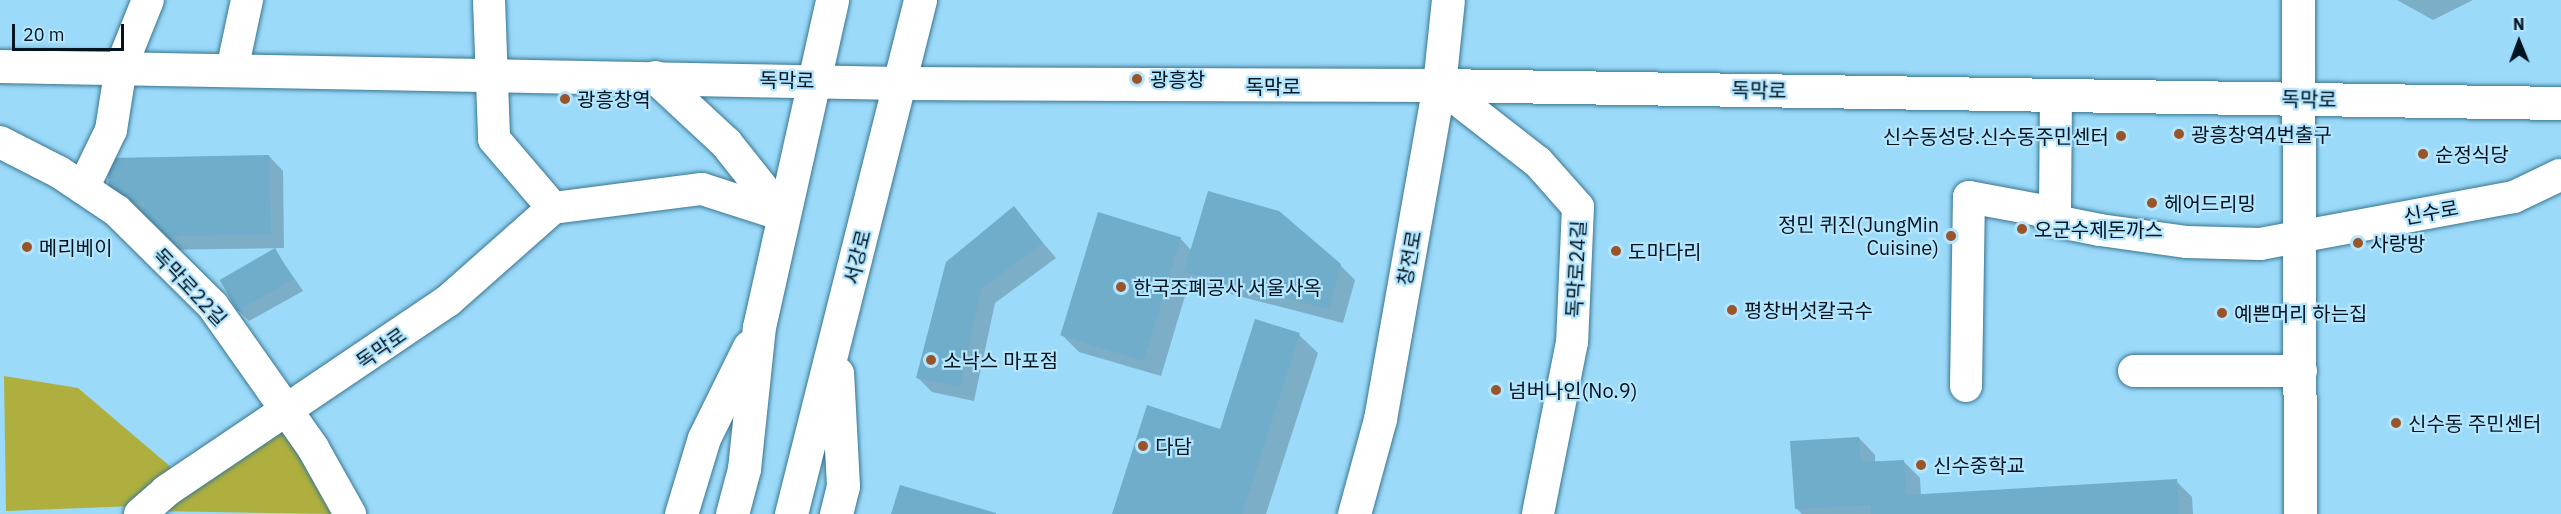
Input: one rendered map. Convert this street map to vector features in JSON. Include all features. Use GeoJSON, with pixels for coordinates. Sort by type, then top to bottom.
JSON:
{"type":"FeatureCollection","features":[{"type":"Feature","properties":{"kind":"main road"},"geometry":{"type":"LineString","coordinates":[[732,514],[744,469],[759,327],[832,0]]}},
{"type":"Feature","properties":{"kind":"main road","name":"서강로"},"geometry":{"type":"LineString","coordinates":[[791,514],[920,0]]}},
{"type":"Feature","properties":{"kind":"main road","name":"창전로"},"geometry":{"type":"LineString","coordinates":[[1354,514],[1380,418],[1439,85],[1448,0]]}},
{"type":"Feature","properties":{"kind":"main road"},"geometry":{"type":"LineString","coordinates":[[2298,0],[2296,99],[2301,371],[2300,514]]}},
{"type":"Feature","properties":{"kind":"main road","name":"독막로"},"geometry":{"type":"LineString","coordinates":[[0,66],[900,83],[1439,85],[2296,99],[2558,98]]}},
{"type":"Feature","properties":{"kind":"main road"},"geometry":{"type":"LineString","coordinates":[[655,77],[726,143],[783,216]]}},
{"type":"Feature","properties":{"kind":"main road"},"geometry":{"type":"LineString","coordinates":[[681,514],[704,438],[759,327]]}},
{"type":"Feature","properties":{"kind":"main road"},"geometry":{"type":"LineString","coordinates":[[836,342],[843,486],[836,514]]}},
{"type":"Feature","properties":{"kind":"street"},"geometry":{"type":"LineString","coordinates":[[83,188],[111,130],[122,67],[148,0]]}},
{"type":"Feature","properties":{"kind":"street"},"geometry":{"type":"LineString","coordinates":[[232,70],[247,0]]}},
{"type":"Feature","properties":{"kind":"street"},"geometry":{"type":"LineString","coordinates":[[489,0],[489,74],[494,139],[553,208],[702,189],[783,216]]}},
{"type":"Feature","properties":{"kind":"street","name":"독막로24길"},"geometry":{"type":"LineString","coordinates":[[1439,85],[1538,162],[1578,207],[1572,342],[1538,514]]}},
{"type":"Feature","properties":{"kind":"street"},"geometry":{"type":"LineString","coordinates":[[2055,221],[2056,95]]}},
{"type":"Feature","properties":{"kind":"street","name":"독막로22길"},"geometry":{"type":"LineString","coordinates":[[0,142],[83,188],[117,211],[213,306],[286,413],[350,514]]}},
{"type":"Feature","properties":{"kind":"street","name":"신수로"},"geometry":{"type":"LineString","coordinates":[[2055,221],[2100,230],[2187,242],[2260,244],[2514,197],[2561,174]]}},
{"type":"Feature","properties":{"kind":"street"},"geometry":{"type":"LineString","coordinates":[[1966,386],[1969,197],[2039,210],[2055,221]]}},
{"type":"Feature","properties":{"kind":"street","name":"독막로"},"geometry":{"type":"LineString","coordinates":[[140,514],[449,300],[553,208]]}},
{"type":"Feature","properties":{"kind":"street"},"geometry":{"type":"LineString","coordinates":[[2134,371],[2301,371]]}},
{"type":"Feature","properties":{"kind":"shaded area"},"geometry":{"type":"Polygon","coordinates":[[[4,376],[78,388],[172,468],[134,506],[6,511],[4,376]]]}},
{"type":"Feature","properties":{"kind":"shaded area"},"geometry":{"type":"Polygon","coordinates":[[[284,424],[336,514],[154,511],[284,424]]]}},
{"type":"Feature","properties":{"kind":"building"},"geometry":{"type":"Polygon","coordinates":[[[269,155],[271,234],[145,237],[144,202],[109,202],[108,158],[269,155]]]}},
{"type":"Feature","properties":{"kind":"building"},"geometry":{"type":"Polygon","coordinates":[[[1208,191],[1279,211],[1341,264],[1329,309],[1184,272],[1208,191]]]}},
{"type":"Feature","properties":{"kind":"building"},"geometry":{"type":"Polygon","coordinates":[[[1014,206],[1043,243],[981,289],[960,387],[916,378],[946,262],[1014,206]]]}},
{"type":"Feature","properties":{"kind":"building","name":"한국조폐공사 서울사옥"},"geometry":{"type":"Polygon","coordinates":[[[1098,212],[1181,237],[1143,361],[1060,335],[1098,212]]]}},
{"type":"Feature","properties":{"kind":"building"},"geometry":{"type":"Polygon","coordinates":[[[275,248],[293,279],[238,311],[220,280],[275,248]]]}},
{"type":"Feature","properties":{"kind":"building"},"geometry":{"type":"Polygon","coordinates":[[[1255,319],[1300,333],[1242,514],[1112,514],[1147,405],[1220,429],[1255,319]]]}},
{"type":"Feature","properties":{"kind":"building"},"geometry":{"type":"Polygon","coordinates":[[[1859,437],[1861,462],[1904,460],[1906,495],[2177,479],[2179,514],[1871,514],[1871,505],[1795,509],[1790,441],[1859,437]]]}},
{"type":"Feature","properties":{"kind":"building"},"geometry":{"type":"Polygon","coordinates":[[[900,485],[996,513],[996,514],[891,514],[900,485]]]}},
{"type":"Feature","properties":{"kind":"place","name":"광흥창"},"geometry":{"type":"Point","coordinates":[1137,79]}},
{"type":"Feature","properties":{"kind":"place","name":"광흥창역"},"geometry":{"type":"Point","coordinates":[565,99]}},
{"type":"Feature","properties":{"kind":"place","name":"광흥창역4번출구"},"geometry":{"type":"Point","coordinates":[2179,134]}},
{"type":"Feature","properties":{"kind":"place","name":"신수동성당.신수동주민센터"},"geometry":{"type":"Point","coordinates":[2121,136]}},
{"type":"Feature","properties":{"kind":"place","name":"순정식당"},"geometry":{"type":"Point","coordinates":[2423,154]}},
{"type":"Feature","properties":{"kind":"place","name":"헤어드리밍"},"geometry":{"type":"Point","coordinates":[2152,203]}},
{"type":"Feature","properties":{"kind":"place","name":"오군수제돈까스"},"geometry":{"type":"Point","coordinates":[2022,229]}},
{"type":"Feature","properties":{"kind":"place","name":"정민 퀴진(JungMin Cuisine)"},"geometry":{"type":"Point","coordinates":[1951,236]}},
{"type":"Feature","properties":{"kind":"place","name":"사랑방"},"geometry":{"type":"Point","coordinates":[2358,243]}},
{"type":"Feature","properties":{"kind":"place","name":"메리베이"},"geometry":{"type":"Point","coordinates":[27,247]}},
{"type":"Feature","properties":{"kind":"place","name":"도마다리"},"geometry":{"type":"Point","coordinates":[1616,251]}},
{"type":"Feature","properties":{"kind":"place","name":"한국조폐공사 서울사옥"},"geometry":{"type":"Point","coordinates":[1121,287]}},
{"type":"Feature","properties":{"kind":"place","name":"평창버섯칼국수"},"geometry":{"type":"Point","coordinates":[1732,310]}},
{"type":"Feature","properties":{"kind":"place","name":"예쁜머리 하는집"},"geometry":{"type":"Point","coordinates":[2222,313]}},
{"type":"Feature","properties":{"kind":"place","name":"소낙스 마포점"},"geometry":{"type":"Point","coordinates":[931,360]}},
{"type":"Feature","properties":{"kind":"place","name":"넘버나인(No.9)"},"geometry":{"type":"Point","coordinates":[1496,390]}},
{"type":"Feature","properties":{"kind":"place","name":"신수동 주민센터"},"geometry":{"type":"Point","coordinates":[2396,423]}},
{"type":"Feature","properties":{"kind":"place","name":"다담"},"geometry":{"type":"Point","coordinates":[1143,446]}},
{"type":"Feature","properties":{"kind":"place","name":"신수중학교"},"geometry":{"type":"Point","coordinates":[1921,465]}}]}
